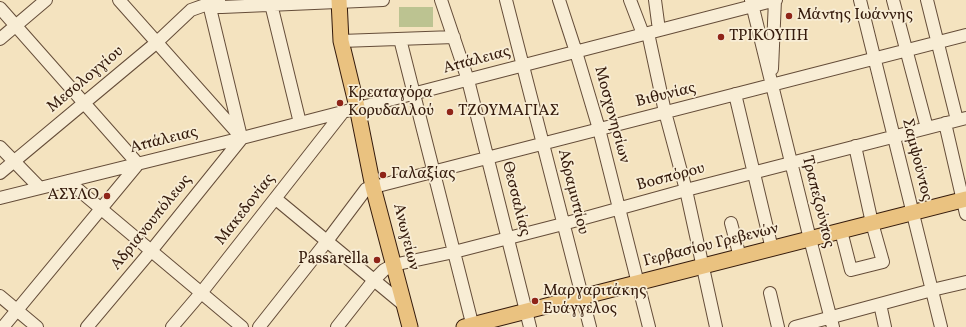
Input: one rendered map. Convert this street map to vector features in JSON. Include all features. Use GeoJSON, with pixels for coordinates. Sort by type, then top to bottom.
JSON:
{"type":"FeatureCollection","features":[{"type":"Feature","properties":{"kind":"main road","name":"Ανωγείων"},"geometry":{"type":"LineString","coordinates":[[338,1],[341,41],[350,110],[373,187],[388,267],[404,305],[410,327]]}},
{"type":"Feature","properties":{"kind":"main road","name":"Γερβασίου Γρεβενών"},"geometry":{"type":"LineString","coordinates":[[470,326],[912,213],[965,204]]}},
{"type":"Feature","properties":{"kind":"street"},"geometry":{"type":"LineString","coordinates":[[0,39],[46,0]]}},
{"type":"Feature","properties":{"kind":"street"},"geometry":{"type":"LineString","coordinates":[[119,0],[242,138]]}},
{"type":"Feature","properties":{"kind":"street"},"geometry":{"type":"LineString","coordinates":[[214,2],[215,7],[221,7],[271,2],[383,0]]}},
{"type":"Feature","properties":{"kind":"street","name":"Θεσσαλίας"},"geometry":{"type":"LineString","coordinates":[[441,0],[468,80],[530,327]]}},
{"type":"Feature","properties":{"kind":"street","name":"Αδραμυττίου"},"geometry":{"type":"LineString","coordinates":[[506,0],[524,65],[590,327]]}},
{"type":"Feature","properties":{"kind":"street","name":"Μοσχονησίων"},"geometry":{"type":"LineString","coordinates":[[559,0],[599,129],[649,327]]}},
{"type":"Feature","properties":{"kind":"street"},"geometry":{"type":"LineString","coordinates":[[630,0],[650,33],[666,112],[686,190],[716,327]]}},
{"type":"Feature","properties":{"kind":"street"},"geometry":{"type":"LineString","coordinates":[[650,33],[655,0]]}},
{"type":"Feature","properties":{"kind":"street","name":"Αττάλειας"},"geometry":{"type":"LineString","coordinates":[[0,198],[242,138],[650,33],[752,3],[775,0]]}},
{"type":"Feature","properties":{"kind":"street","name":"Τραπεζούντος"},"geometry":{"type":"LineString","coordinates":[[772,85],[775,0]]}},
{"type":"Feature","properties":{"kind":"street","name":"Σαμψούντος"},"geometry":{"type":"LineString","coordinates":[[860,0],[940,327]]}},
{"type":"Feature","properties":{"kind":"street"},"geometry":{"type":"LineString","coordinates":[[893,0],[927,128]]}},
{"type":"Feature","properties":{"kind":"street"},"geometry":{"type":"LineString","coordinates":[[927,0],[938,43],[962,119]]}},
{"type":"Feature","properties":{"kind":"street"},"geometry":{"type":"LineString","coordinates":[[214,2],[242,138]]}},
{"type":"Feature","properties":{"kind":"street"},"geometry":{"type":"LineString","coordinates":[[191,5],[214,2]]}},
{"type":"Feature","properties":{"kind":"street"},"geometry":{"type":"LineString","coordinates":[[271,2],[300,123]]}},
{"type":"Feature","properties":{"kind":"street","name":"Τραπεζούντος"},"geometry":{"type":"LineString","coordinates":[[752,3],[832,322]]}},
{"type":"Feature","properties":{"kind":"street","name":"Μεσολογγίου"},"geometry":{"type":"LineString","coordinates":[[0,173],[156,42],[191,5]]}},
{"type":"Feature","properties":{"kind":"street"},"geometry":{"type":"LineString","coordinates":[[0,8],[138,164],[2,327]]}},
{"type":"Feature","properties":{"kind":"street","name":"Βιθυνίας"},"geometry":{"type":"LineString","coordinates":[[373,187],[966,35]]}},
{"type":"Feature","properties":{"kind":"street"},"geometry":{"type":"LineString","coordinates":[[341,41],[454,37]]}},
{"type":"Feature","properties":{"kind":"street"},"geometry":{"type":"LineString","coordinates":[[400,38],[454,252],[470,326]]}},
{"type":"Feature","properties":{"kind":"street"},"geometry":{"type":"LineString","coordinates":[[735,94],[772,249]]}},
{"type":"Feature","properties":{"kind":"street","name":"Μακεδονίας"},"geometry":{"type":"LineString","coordinates":[[172,327],[201,293],[276,198],[350,110]]}},
{"type":"Feature","properties":{"kind":"street","name":"Βοσπόρου"},"geometry":{"type":"LineString","coordinates":[[388,267],[563,224],[754,172],[962,119]]}},
{"type":"Feature","properties":{"kind":"street"},"geometry":{"type":"LineString","coordinates":[[945,123],[965,204]]}},
{"type":"Feature","properties":{"kind":"street","name":"Αδριανουπόλεως"},"geometry":{"type":"LineString","coordinates":[[87,327],[151,251],[242,138]]}},
{"type":"Feature","properties":{"kind":"street"},"geometry":{"type":"LineString","coordinates":[[841,231],[851,270],[884,262],[872,223],[855,146]]}},
{"type":"Feature","properties":{"kind":"street"},"geometry":{"type":"LineString","coordinates":[[0,147],[40,188]]}},
{"type":"Feature","properties":{"kind":"street"},"geometry":{"type":"LineString","coordinates":[[68,181],[242,327]]}},
{"type":"Feature","properties":{"kind":"street"},"geometry":{"type":"LineString","coordinates":[[259,327],[366,189],[373,187]]}},
{"type":"Feature","properties":{"kind":"street"},"geometry":{"type":"LineString","coordinates":[[276,198],[404,305]]}},
{"type":"Feature","properties":{"kind":"street"},"geometry":{"type":"LineString","coordinates":[[731,223],[740,257]]}},
{"type":"Feature","properties":{"kind":"street"},"geometry":{"type":"LineString","coordinates":[[337,327],[374,280],[388,267]]}},
{"type":"Feature","properties":{"kind":"street"},"geometry":{"type":"LineString","coordinates":[[795,327],[832,322],[880,304],[966,282]]}},
{"type":"Feature","properties":{"kind":"street"},"geometry":{"type":"LineString","coordinates":[[770,293],[778,327]]}},
{"type":"Feature","properties":{"kind":"street"},"geometry":{"type":"LineString","coordinates":[[0,296],[37,327]]}},
{"type":"Feature","properties":{"kind":"street"},"geometry":{"type":"LineString","coordinates":[[880,304],[885,327]]}},
{"type":"Feature","properties":{"kind":"green space"},"geometry":{"type":"Polygon","coordinates":[[[399,7],[433,7],[433,27],[399,27],[399,7]]]}},
{"type":"Feature","properties":{"kind":"place","name":"Μάντης Ιωάννης"},"geometry":{"type":"Point","coordinates":[789,16]}},
{"type":"Feature","properties":{"kind":"place","name":"ΤΡΙΚΟΥΠΗ"},"geometry":{"type":"Point","coordinates":[721,37]}},
{"type":"Feature","properties":{"kind":"place","name":"Κρεαταγόρα Κορυδαλλού"},"geometry":{"type":"Point","coordinates":[340,103]}},
{"type":"Feature","properties":{"kind":"place","name":"ΤΖΟΥΜΑΓΙΑΣ"},"geometry":{"type":"Point","coordinates":[450,112]}},
{"type":"Feature","properties":{"kind":"place","name":"Γαλαξίας"},"geometry":{"type":"Point","coordinates":[383,175]}},
{"type":"Feature","properties":{"kind":"place","name":"ΑΣΥΛΟ"},"geometry":{"type":"Point","coordinates":[107,196]}},
{"type":"Feature","properties":{"kind":"place","name":"Passarella"},"geometry":{"type":"Point","coordinates":[377,260]}},
{"type":"Feature","properties":{"kind":"place","name":"Μαργαριτάκης Ευάγγελος"},"geometry":{"type":"Point","coordinates":[535,301]}}]}
